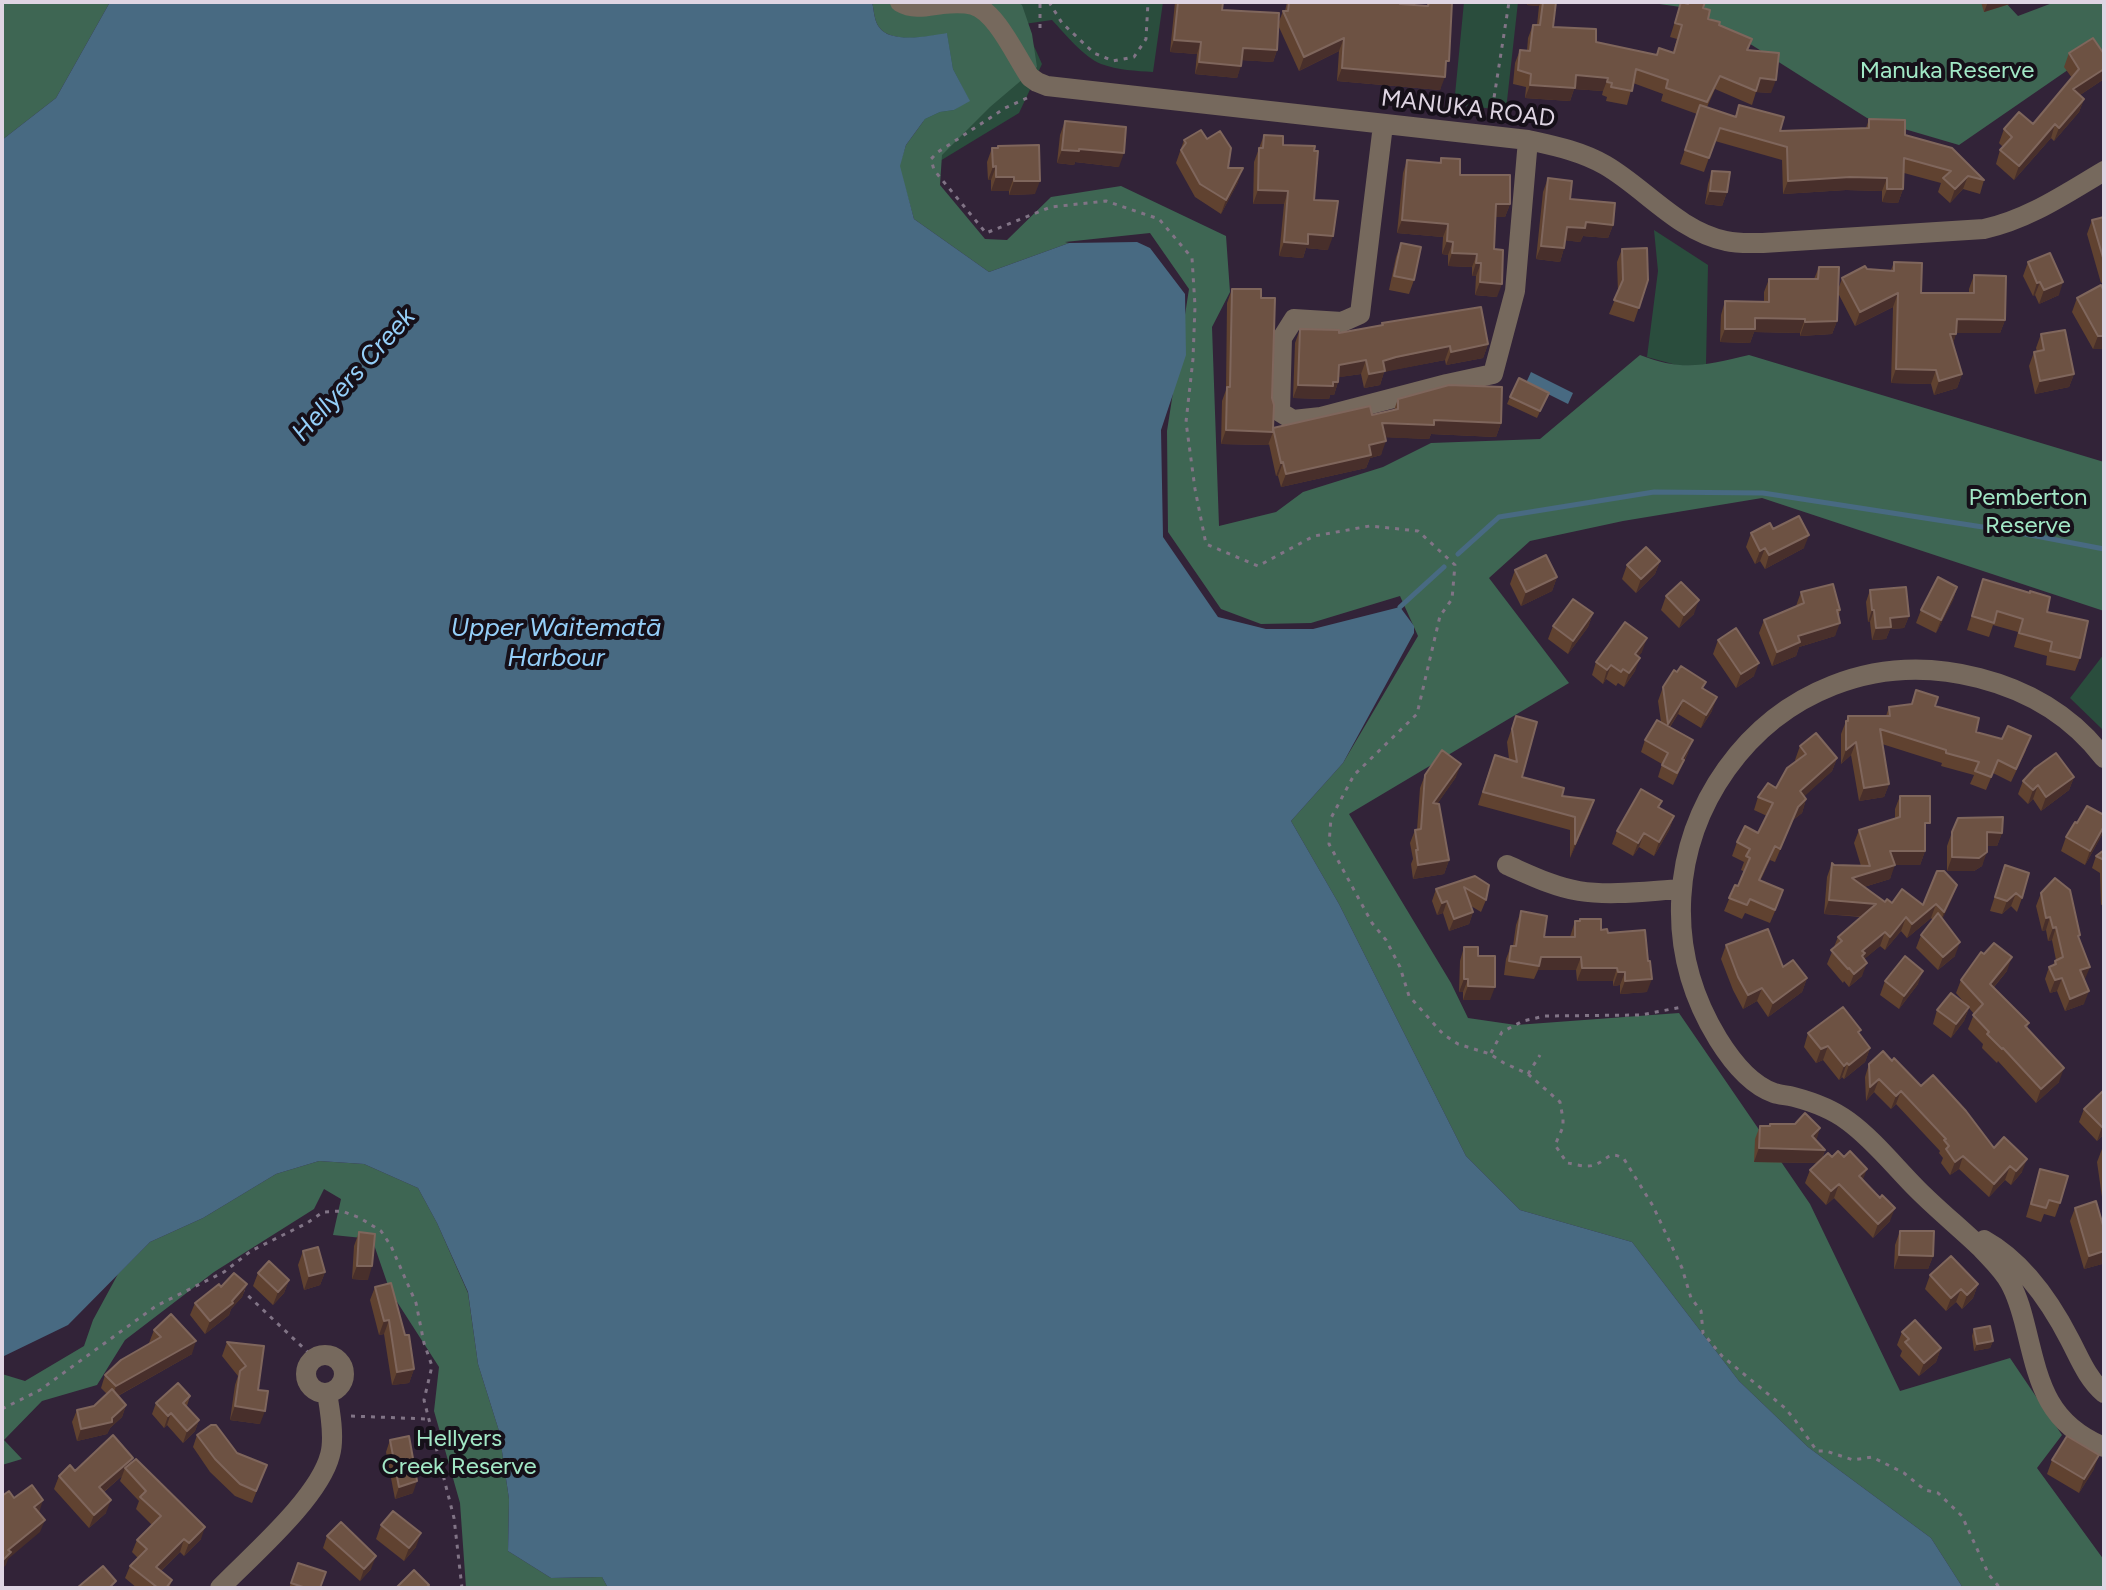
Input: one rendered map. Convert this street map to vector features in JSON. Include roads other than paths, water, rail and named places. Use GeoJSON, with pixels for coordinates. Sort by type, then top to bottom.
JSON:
{"type":"FeatureCollection","features":[{"type":"Feature","properties":{"kind":"street","name":"MANUKA ROAD"},"geometry":{"type":"LineString","coordinates":[[900,2],[917,8],[957,3],[975,6],[987,14],[1000,30],[1030,77],[1047,86],[1528,140],[1567,148],[1622,176],[1668,212],[1723,241],[1763,243],[1984,229],[2030,214],[2104,171]]}},
{"type":"Feature","properties":{"kind":"street"},"geometry":{"type":"LineString","coordinates":[[1383,125],[1360,314],[1342,322],[1294,319],[1282,338],[1280,412],[1293,420],[1321,417],[1493,374],[1515,291],[1528,140]]}},
{"type":"Feature","properties":{"kind":"street"},"geometry":{"type":"LineString","coordinates":[[2104,758],[2066,717],[2033,697],[1990,681],[1923,670],[1849,680],[1805,698],[1788,709],[1734,758],[1712,791],[1697,824],[1689,846],[1681,889],[1681,926],[1692,984],[1713,1030],[1738,1066],[1773,1093],[1809,1101],[1848,1121],[1993,1261],[2017,1299],[2039,1377],[2060,1419],[2073,1431],[2104,1447]]}},
{"type":"Feature","properties":{"kind":"street"},"geometry":{"type":"LineString","coordinates":[[1507,865],[1578,891],[1612,893],[1681,889]]}},
{"type":"Feature","properties":{"kind":"street"},"geometry":{"type":"LineString","coordinates":[[1959,1227],[1998,1248],[2031,1280],[2062,1325],[2086,1372],[2104,1393]]}},
{"type":"Feature","properties":{"kind":"street"},"geometry":{"type":"LineString","coordinates":[[326,1355],[338,1361],[344,1372],[341,1383],[327,1393],[315,1391],[307,1382],[306,1369],[314,1358],[326,1355]]}},
{"type":"Feature","properties":{"kind":"street"},"geometry":{"type":"LineString","coordinates":[[220,1588],[304,1502],[319,1480],[331,1453],[331,1416],[327,1393]]}},
{"type":"Feature","properties":{"kind":"water","name":"Upper Waitematā Harbour"},"geometry":{"type":"Polygon","coordinates":[[[110,2],[872,2],[877,24],[892,36],[911,38],[947,33],[953,69],[970,101],[954,110],[925,119],[906,145],[900,166],[914,219],[989,272],[1069,243],[1137,242],[1150,248],[1185,294],[1186,355],[1161,430],[1163,537],[1218,617],[1266,629],[1313,629],[1400,607],[1414,626],[1414,633],[1343,763],[1291,821],[1339,904],[1466,1156],[1520,1210],[1632,1242],[1739,1381],[1808,1447],[1931,1538],[1963,1588],[608,1588],[602,1577],[551,1578],[508,1551],[509,1499],[499,1431],[478,1364],[468,1292],[437,1223],[418,1188],[364,1164],[319,1161],[276,1174],[203,1218],[150,1242],[68,1325],[2,1357],[2,140],[56,98],[110,2]]]}},
{"type":"Feature","properties":{"kind":"water"},"geometry":{"type":"Polygon","coordinates":[[[1531,372],[1573,393],[1568,404],[1526,383],[1531,372]]]}},
{"type":"Feature","properties":{"kind":"waterway"},"geometry":{"type":"LineString","coordinates":[[1458,554],[1499,517],[1654,492],[1763,493],[2104,549]]}},
{"type":"Feature","properties":{"kind":"waterway"},"geometry":{"type":"LineString","coordinates":[[1400,607],[1444,567]]}},
{"type":"Feature","properties":{"kind":"park label","name":"Manuka Reserve"},"geometry":{"type":"Point","coordinates":[1947,71]}},
{"type":"Feature","properties":{"kind":"park label","name":"Pemberton Reserve"},"geometry":{"type":"Point","coordinates":[2028,512]}},
{"type":"Feature","properties":{"kind":"park label","name":"Hellyers Creek Reserve"},"geometry":{"type":"Point","coordinates":[459,1453]}},
{"type":"Feature","properties":{"kind":"water label","name":"Hellyers Creek"},"geometry":{"type":"Point","coordinates":[354,375]}}]}
